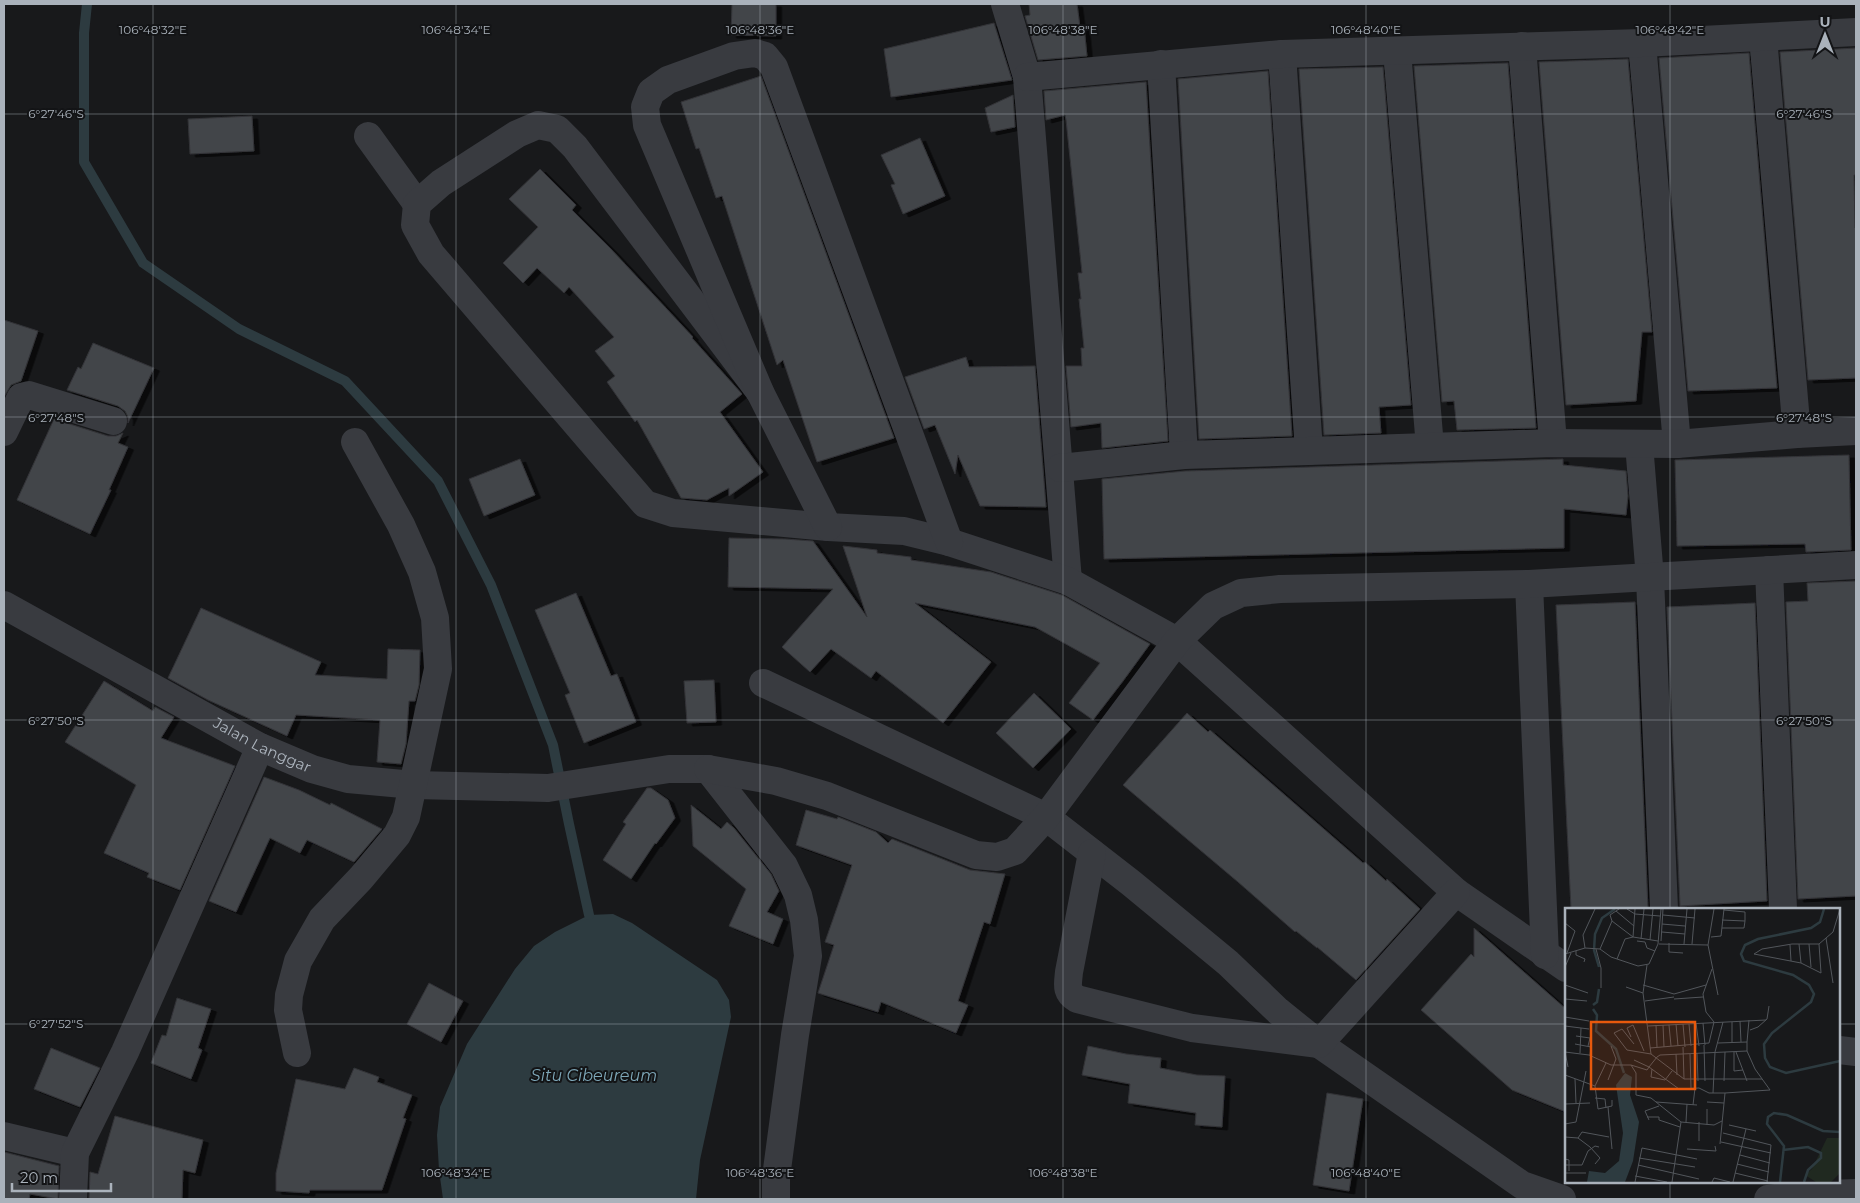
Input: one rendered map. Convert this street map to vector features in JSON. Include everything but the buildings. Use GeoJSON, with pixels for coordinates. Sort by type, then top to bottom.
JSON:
{"type":"FeatureCollection","features":[{"type":"Feature","properties":{"kind":"street"},"geometry":{"type":"LineString","coordinates":[[1005,4],[1027,77],[1068,581]]}},
{"type":"Feature","properties":{"kind":"street"},"geometry":{"type":"LineString","coordinates":[[1027,77],[1282,54],[1642,43],[1856,32]]}},
{"type":"Feature","properties":{"kind":"street"},"geometry":{"type":"LineString","coordinates":[[1763,37],[1797,434]]}},
{"type":"Feature","properties":{"kind":"street"},"geometry":{"type":"LineString","coordinates":[[1642,43],[1677,444]]}},
{"type":"Feature","properties":{"kind":"street"},"geometry":{"type":"LineString","coordinates":[[1522,46],[1553,443]]}},
{"type":"Feature","properties":{"kind":"street"},"geometry":{"type":"LineString","coordinates":[[1397,51],[1430,447]]}},
{"type":"Feature","properties":{"kind":"street"},"geometry":{"type":"LineString","coordinates":[[828,527],[760,392],[647,125],[645,107],[651,92],[668,80],[734,56],[755,53],[765,56],[774,67],[949,542]]}},
{"type":"Feature","properties":{"kind":"street"},"geometry":{"type":"LineString","coordinates":[[1282,54],[1309,451]]}},
{"type":"Feature","properties":{"kind":"street"},"geometry":{"type":"LineString","coordinates":[[1161,64],[1184,455]]}},
{"type":"Feature","properties":{"kind":"street"},"geometry":{"type":"LineString","coordinates":[[417,204],[441,183],[517,134],[538,125],[557,130],[575,148],[760,392]]}},
{"type":"Feature","properties":{"kind":"street"},"geometry":{"type":"LineString","coordinates":[[368,136],[417,204],[415,225],[431,254],[645,504],[674,513],[828,527],[904,531],[949,542],[1068,581],[1177,641],[1456,892],[1556,962]]}},
{"type":"Feature","properties":{"kind":"street"},"geometry":{"type":"LineString","coordinates":[[4,432],[21,398],[29,395],[113,422]]}},
{"type":"Feature","properties":{"kind":"street"},"geometry":{"type":"LineString","coordinates":[[1060,468],[1184,455],[1553,443],[1677,444],[1856,431]]}},
{"type":"Feature","properties":{"kind":"street"},"geometry":{"type":"LineString","coordinates":[[297,1053],[288,1010],[289,995],[298,961],[322,919],[361,878],[397,835],[406,817],[438,669],[435,618],[422,572],[400,525],[355,442]]}},
{"type":"Feature","properties":{"kind":"street"},"geometry":{"type":"LineString","coordinates":[[1639,444],[1650,578],[1664,908]]}},
{"type":"Feature","properties":{"kind":"street","name":"Jalan Langgar"},"geometry":{"type":"LineString","coordinates":[[4,605],[260,747],[348,780],[414,785],[548,788],[669,768],[708,768],[776,781],[827,796],[976,855],[997,858],[1015,851],[1046,817],[1177,641],[1213,606],[1241,593],[1280,589],[1529,584],[1856,564]]}},
{"type":"Feature","properties":{"kind":"street"},"geometry":{"type":"LineString","coordinates":[[1769,570],[1783,908]]}},
{"type":"Feature","properties":{"kind":"street"},"geometry":{"type":"LineString","coordinates":[[1529,584],[1556,962]]}},
{"type":"Feature","properties":{"kind":"street"},"geometry":{"type":"LineString","coordinates":[[763,683],[1046,817],[1228,963],[1278,1011],[1319,1044],[1522,1185],[1562,1199]]}},
{"type":"Feature","properties":{"kind":"street"},"geometry":{"type":"LineString","coordinates":[[73,1199],[75,1153],[125,1052],[260,747]]}},
{"type":"Feature","properties":{"kind":"street"},"geometry":{"type":"LineString","coordinates":[[708,768],[784,866],[798,895],[804,920],[808,956],[795,1035],[776,1177],[776,1199]]}},
{"type":"Feature","properties":{"kind":"street"},"geometry":{"type":"LineString","coordinates":[[1092,853],[1069,972],[1067,987],[1071,996],[1192,1028],[1319,1044]]}},
{"type":"Feature","properties":{"kind":"street"},"geometry":{"type":"LineString","coordinates":[[1319,1044],[1456,892]]}},
{"type":"Feature","properties":{"kind":"street"},"geometry":{"type":"LineString","coordinates":[[1840,1050],[1856,1052]]}},
{"type":"Feature","properties":{"kind":"street"},"geometry":{"type":"LineString","coordinates":[[4,1136],[75,1153]]}},
{"type":"Feature","properties":{"kind":"street"},"geometry":{"type":"LineString","coordinates":[[1768,1199],[1799,1188],[1856,1193]]}},
{"type":"Feature","properties":{"kind":"water","name":"Situ Cibeureum"},"geometry":{"type":"Polygon","coordinates":[[[613,914],[632,923],[717,980],[729,1000],[731,1017],[700,1160],[696,1199],[443,1199],[437,1135],[440,1107],[467,1044],[515,969],[534,946],[555,932],[589,915],[613,914]]]}},
{"type":"Feature","properties":{"kind":"waterway"},"geometry":{"type":"LineString","coordinates":[[87,4],[84,33],[84,162],[143,263],[239,329],[345,381],[438,481],[491,585],[553,745],[589,915]]}}]}
